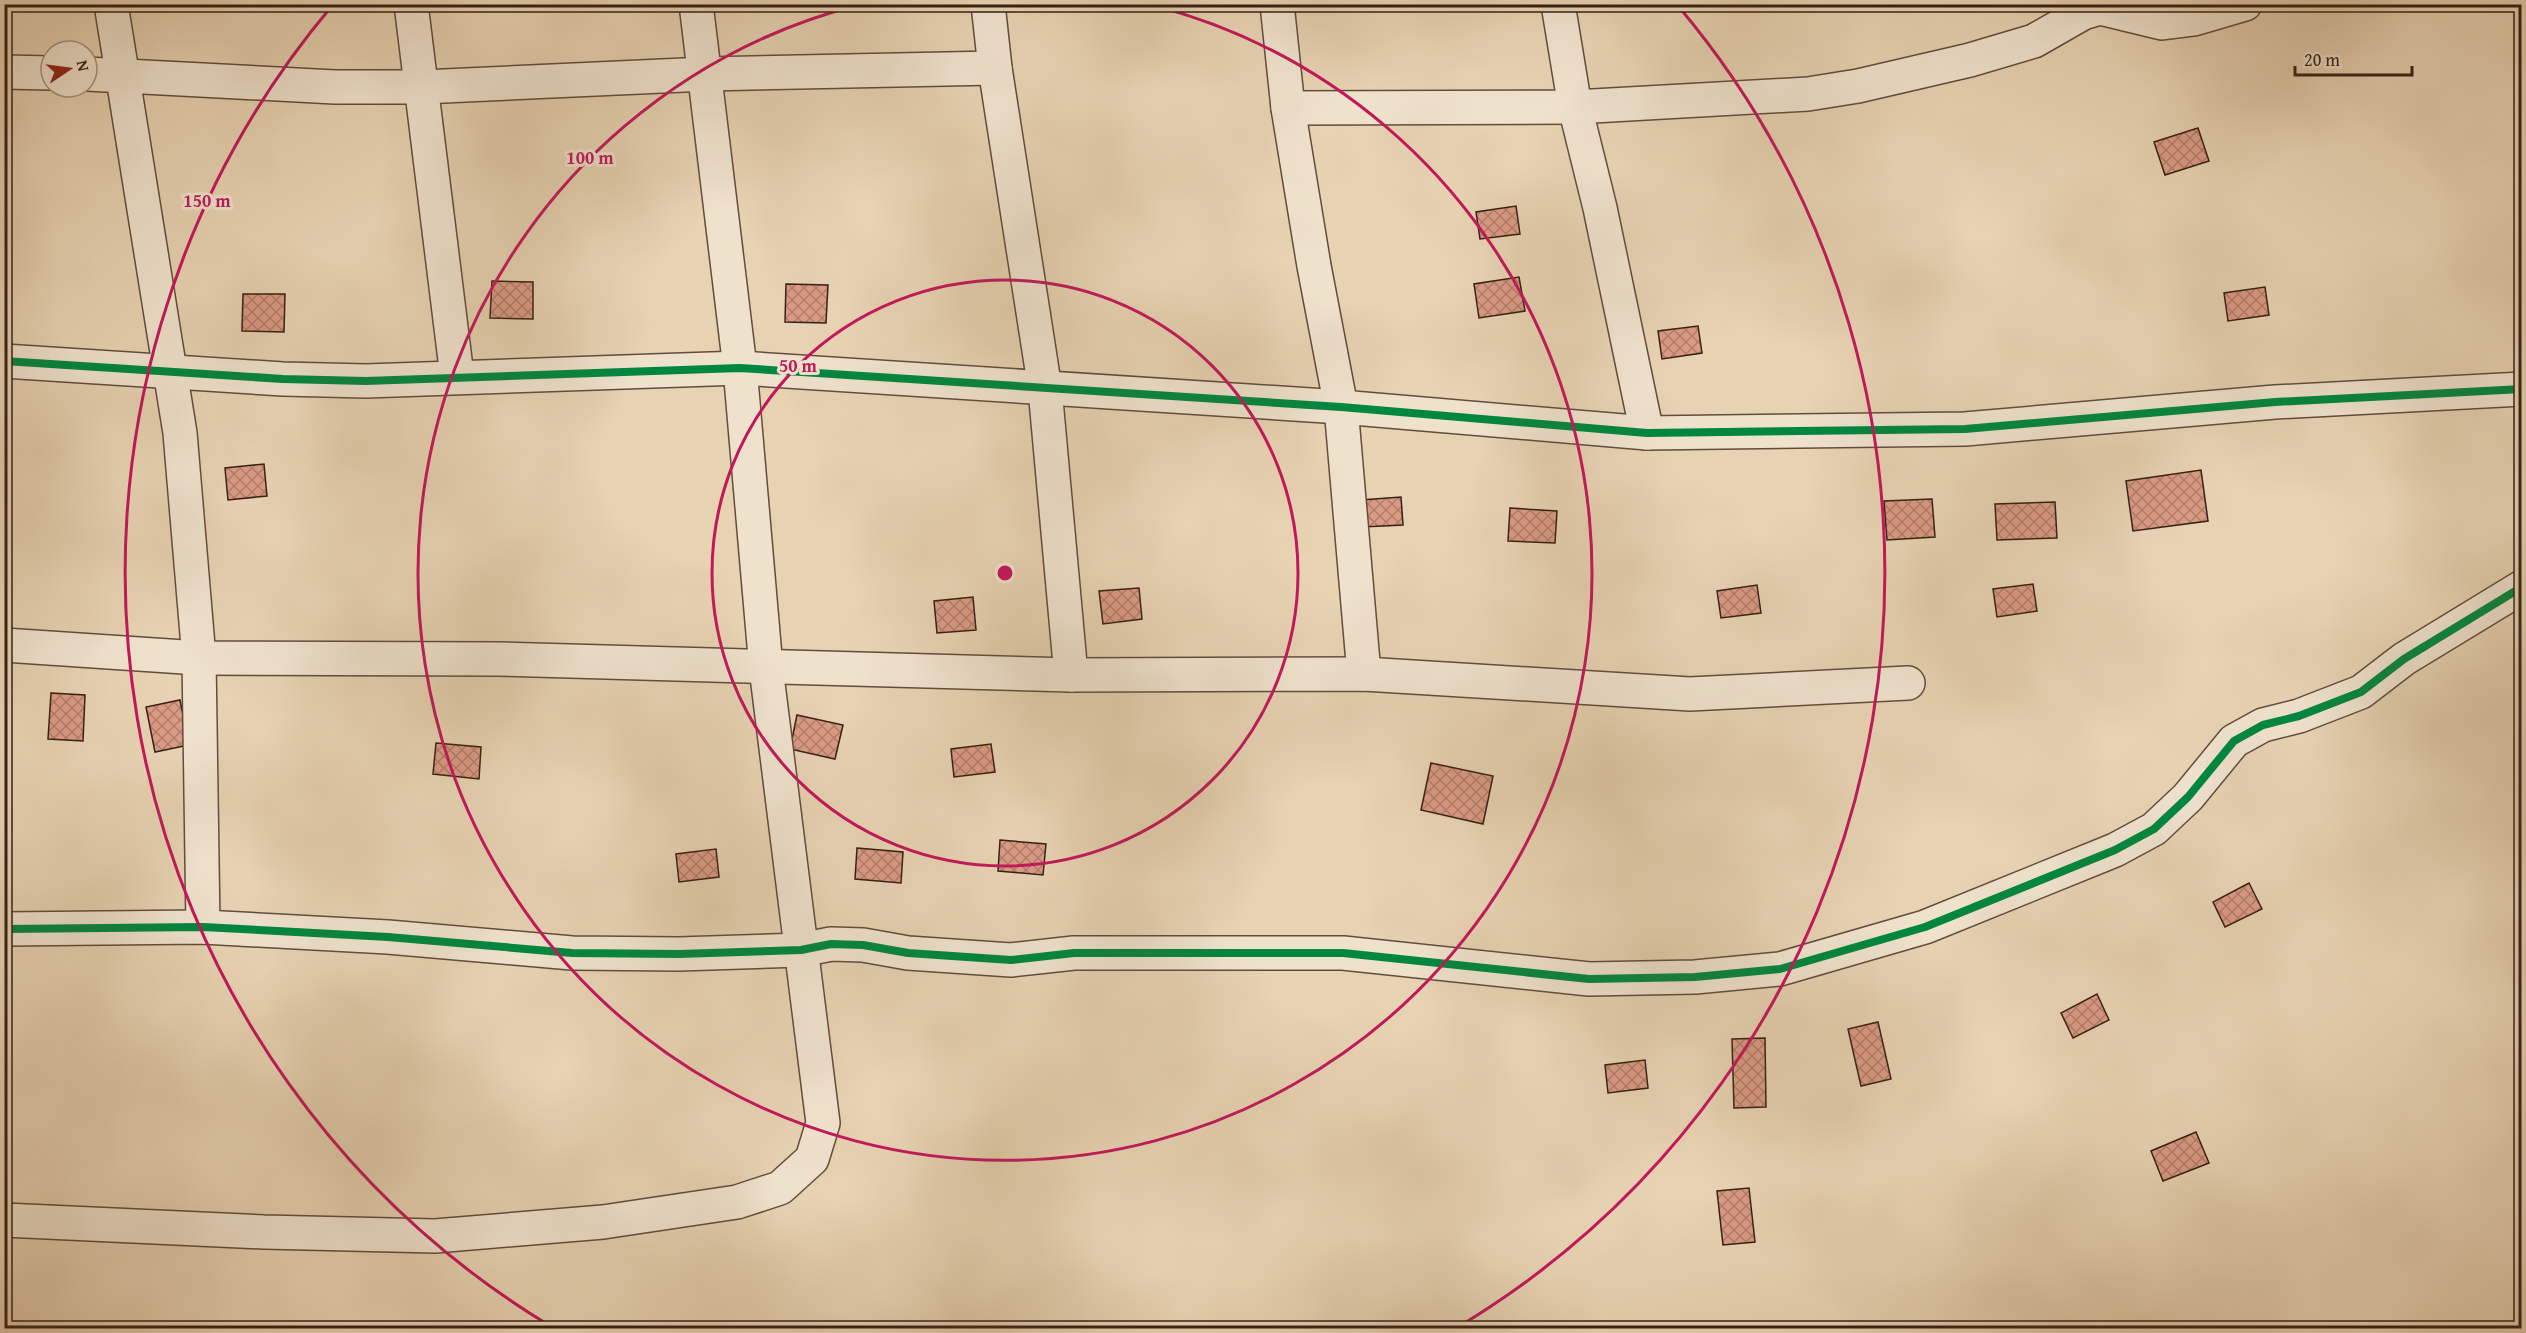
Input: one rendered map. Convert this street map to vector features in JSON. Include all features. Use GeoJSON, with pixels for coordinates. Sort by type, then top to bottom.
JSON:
{"type":"FeatureCollection","features":[{"type":"Feature","properties":{"kind":"street"},"geometry":{"type":"LineString","coordinates":[[111,4],[180,433],[199,658],[203,927]]}},
{"type":"Feature","properties":{"kind":"street"},"geometry":{"type":"LineString","coordinates":[[411,4],[457,376]]}},
{"type":"Feature","properties":{"kind":"street"},"geometry":{"type":"LineString","coordinates":[[4,1220],[435,1236],[603,1222],[737,1202],[780,1188],[812,1159],[823,1123],[766,668],[740,368],[696,4]]}},
{"type":"Feature","properties":{"kind":"street"},"geometry":{"type":"LineString","coordinates":[[988,4],[995,68],[1046,389],[1071,675]]}},
{"type":"Feature","properties":{"kind":"street"},"geometry":{"type":"LineString","coordinates":[[1277,4],[1288,108],[1341,407],[1364,674]]}},
{"type":"Feature","properties":{"kind":"street"},"geometry":{"type":"LineString","coordinates":[[1558,4],[1575,107],[1600,208],[1647,433]]}},
{"type":"Feature","properties":{"kind":"street"},"geometry":{"type":"LineString","coordinates":[[1288,108],[1575,107],[1818,92],[1922,72],[2034,41],[2083,13],[2100,8],[2162,22],[2194,19],[2245,4]]}},
{"type":"Feature","properties":{"kind":"street"},"geometry":{"type":"LineString","coordinates":[[99,74],[334,87],[422,87],[706,74],[995,68]]}},
{"type":"Feature","properties":{"kind":"street"},"geometry":{"type":"LineString","coordinates":[[4,72],[39,73]]}},
{"type":"Feature","properties":{"kind":"street"},"geometry":{"type":"LineString","coordinates":[[4,361],[170,372],[354,380],[740,368],[1341,407],[1647,433],[1965,429],[2275,402],[2522,388]]}},
{"type":"Feature","properties":{"kind":"street"},"geometry":{"type":"LineString","coordinates":[[4,929],[203,927],[388,937],[572,953],[679,954],[801,950],[831,944],[863,945],[908,953],[1011,960],[1074,952],[1343,953],[1589,979],[1695,977],[1780,969],[1925,927],[2125,844],[2154,829],[2163,821],[2188,797],[2234,741],[2263,725],[2299,716],[2361,692],[2404,659],[2522,586]]}},
{"type":"Feature","properties":{"kind":"street"},"geometry":{"type":"LineString","coordinates":[[4,645],[199,658],[498,659],[1071,675],[1364,674],[1690,694],[1908,682]]}},
{"type":"Feature","properties":{"kind":"building"},"geometry":{"type":"Polygon","coordinates":[[[2198,128],[2209,161],[2165,175],[2154,142],[2198,128]]]}},
{"type":"Feature","properties":{"kind":"building"},"geometry":{"type":"Polygon","coordinates":[[[1516,206],[1520,234],[1480,239],[1476,212],[1516,206]]]}},
{"type":"Feature","properties":{"kind":"building"},"geometry":{"type":"Polygon","coordinates":[[[1519,277],[1525,311],[1479,318],[1474,284],[1519,277]]]}},
{"type":"Feature","properties":{"kind":"building"},"geometry":{"type":"Polygon","coordinates":[[[492,281],[533,282],[533,319],[490,318],[492,281]]]}},
{"type":"Feature","properties":{"kind":"building"},"geometry":{"type":"Polygon","coordinates":[[[786,284],[828,285],[826,323],[785,322],[786,284]]]}},
{"type":"Feature","properties":{"kind":"building"},"geometry":{"type":"Polygon","coordinates":[[[2265,287],[2269,315],[2228,321],[2224,293],[2265,287]]]}},
{"type":"Feature","properties":{"kind":"building"},"geometry":{"type":"Polygon","coordinates":[[[243,294],[285,294],[284,332],[242,331],[243,294]]]}},
{"type":"Feature","properties":{"kind":"building"},"geometry":{"type":"Polygon","coordinates":[[[1698,326],[1702,353],[1662,359],[1658,331],[1698,326]]]}},
{"type":"Feature","properties":{"kind":"building"},"geometry":{"type":"Polygon","coordinates":[[[264,464],[267,496],[228,500],[225,468],[264,464]]]}},
{"type":"Feature","properties":{"kind":"building"},"geometry":{"type":"Polygon","coordinates":[[[2201,470],[2208,521],[2133,531],[2126,481],[2201,470]]]}},
{"type":"Feature","properties":{"kind":"building"},"geometry":{"type":"Polygon","coordinates":[[[1401,497],[1403,525],[1362,527],[1361,500],[1401,497]]]}},
{"type":"Feature","properties":{"kind":"building"},"geometry":{"type":"Polygon","coordinates":[[[1932,499],[1935,537],[1887,540],[1884,501],[1932,499]]]}},
{"type":"Feature","properties":{"kind":"building"},"geometry":{"type":"Polygon","coordinates":[[[2055,502],[2057,538],[1997,540],[1995,504],[2055,502]]]}},
{"type":"Feature","properties":{"kind":"building"},"geometry":{"type":"Polygon","coordinates":[[[1510,508],[1557,511],[1555,543],[1508,541],[1510,508]]]}},
{"type":"Feature","properties":{"kind":"building"},"geometry":{"type":"Polygon","coordinates":[[[2033,584],[2037,611],[1997,617],[1993,589],[2033,584]]]}},
{"type":"Feature","properties":{"kind":"building"},"geometry":{"type":"Polygon","coordinates":[[[1757,585],[1761,613],[1721,618],[1717,591],[1757,585]]]}},
{"type":"Feature","properties":{"kind":"building"},"geometry":{"type":"Polygon","coordinates":[[[1139,588],[1142,619],[1103,624],[1099,591],[1139,588]]]}},
{"type":"Feature","properties":{"kind":"building"},"geometry":{"type":"Polygon","coordinates":[[[973,597],[976,630],[937,633],[934,601],[973,597]]]}},
{"type":"Feature","properties":{"kind":"building"},"geometry":{"type":"Polygon","coordinates":[[[51,693],[85,695],[83,741],[48,739],[51,693]]]}},
{"type":"Feature","properties":{"kind":"building"},"geometry":{"type":"Polygon","coordinates":[[[180,700],[189,745],[155,752],[146,707],[180,700]]]}},
{"type":"Feature","properties":{"kind":"building"},"geometry":{"type":"Polygon","coordinates":[[[797,715],[843,725],[835,759],[790,749],[797,715]]]}},
{"type":"Feature","properties":{"kind":"building"},"geometry":{"type":"Polygon","coordinates":[[[436,743],[481,747],[479,779],[433,774],[436,743]]]}},
{"type":"Feature","properties":{"kind":"building"},"geometry":{"type":"Polygon","coordinates":[[[991,744],[995,772],[954,777],[951,749],[991,744]]]}},
{"type":"Feature","properties":{"kind":"building"},"geometry":{"type":"Polygon","coordinates":[[[1431,763],[1493,776],[1483,824],[1421,810],[1431,763]]]}},
{"type":"Feature","properties":{"kind":"building"},"geometry":{"type":"Polygon","coordinates":[[[1000,840],[1046,844],[1043,875],[998,871],[1000,840]]]}},
{"type":"Feature","properties":{"kind":"building"},"geometry":{"type":"Polygon","coordinates":[[[857,848],[903,852],[901,883],[855,879],[857,848]]]}},
{"type":"Feature","properties":{"kind":"building"},"geometry":{"type":"Polygon","coordinates":[[[716,849],[719,877],[679,882],[676,854],[716,849]]]}},
{"type":"Feature","properties":{"kind":"building"},"geometry":{"type":"Polygon","coordinates":[[[2249,883],[2262,909],[2225,927],[2213,902],[2249,883]]]}},
{"type":"Feature","properties":{"kind":"building"},"geometry":{"type":"Polygon","coordinates":[[[2097,994],[2109,1020],[2073,1038],[2061,1013],[2097,994]]]}},
{"type":"Feature","properties":{"kind":"building"},"geometry":{"type":"Polygon","coordinates":[[[1878,1022],[1891,1079],[1861,1086],[1848,1029],[1878,1022]]]}},
{"type":"Feature","properties":{"kind":"building"},"geometry":{"type":"Polygon","coordinates":[[[1765,1038],[1766,1107],[1734,1108],[1732,1039],[1765,1038]]]}},
{"type":"Feature","properties":{"kind":"building"},"geometry":{"type":"Polygon","coordinates":[[[1645,1060],[1648,1088],[1608,1093],[1605,1065],[1645,1060]]]}},
{"type":"Feature","properties":{"kind":"building"},"geometry":{"type":"Polygon","coordinates":[[[2196,1132],[2209,1163],[2163,1181],[2151,1151],[2196,1132]]]}},
{"type":"Feature","properties":{"kind":"building"},"geometry":{"type":"Polygon","coordinates":[[[1749,1188],[1755,1242],[1723,1245],[1717,1191],[1749,1188]]]}},
{"type":"Feature","properties":{"kind":"cycle path"},"geometry":{"type":"LineString","coordinates":[[4,361],[283,379],[366,381],[740,368],[1341,407],[1647,433],[1965,429],[2275,402],[2522,389]]}},
{"type":"Feature","properties":{"kind":"cycle path"},"geometry":{"type":"LineString","coordinates":[[4,929],[203,927],[388,937],[572,953],[679,954],[801,950],[831,944],[863,945],[908,953],[1011,960],[1074,953],[1343,953],[1589,979],[1695,977],[1780,969],[1925,927],[2115,850],[2154,829],[2188,797],[2234,741],[2263,725],[2299,716],[2361,692],[2404,659],[2522,587]]}}]}
